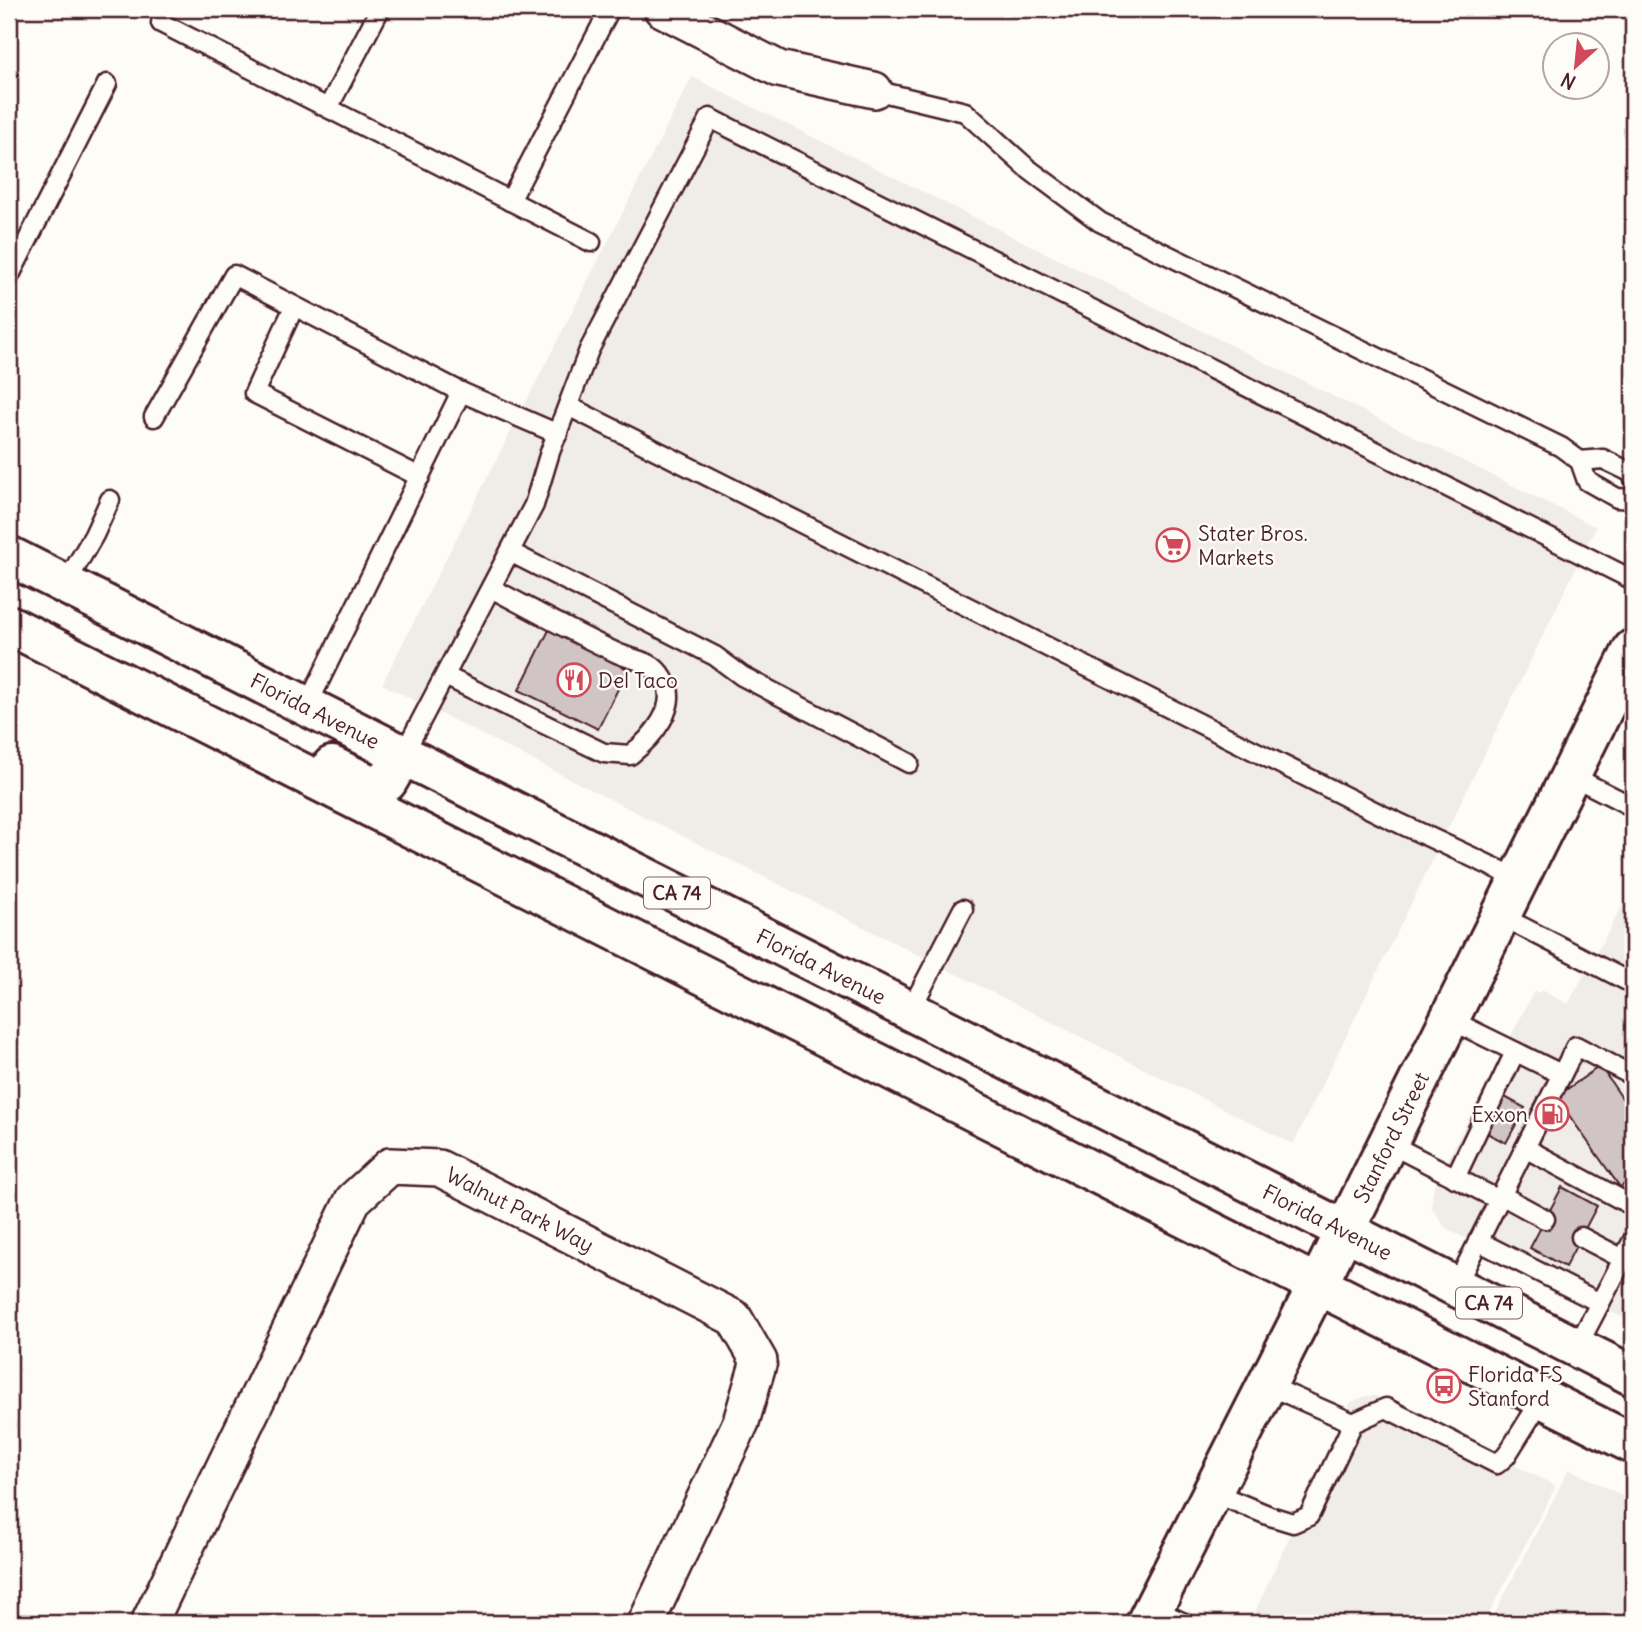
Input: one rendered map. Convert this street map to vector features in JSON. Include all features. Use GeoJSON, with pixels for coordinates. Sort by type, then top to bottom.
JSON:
{"type":"FeatureCollection","features":[{"type":"Feature","properties":{"kind":"main road","name":"Florida Avenue"},"geometry":{"type":"LineString","coordinates":[[9,556],[1633,1376]]}},
{"type":"Feature","properties":{"kind":"main road"},"geometry":{"type":"LineString","coordinates":[[9,625],[1633,1444]]}},
{"type":"Feature","properties":{"kind":"main road","name":"Stanford Street"},"geometry":{"type":"LineString","coordinates":[[1161,1619],[1212,1492],[1633,649]]}},
{"type":"Feature","properties":{"kind":"main road"},"geometry":{"type":"LineString","coordinates":[[117,680],[211,706],[369,784],[387,782],[403,755]]}},
{"type":"Feature","properties":{"kind":"street"},"geometry":{"type":"LineString","coordinates":[[662,9],[779,69],[874,90]]}},
{"type":"Feature","properties":{"kind":"street","name":"Walnut Park Way"},"geometry":{"type":"LineString","coordinates":[[149,1623],[353,1200],[390,1166],[439,1168],[734,1318],[759,1361],[741,1422],[646,1623]]}},
{"type":"Feature","properties":{"kind":"lane"},"geometry":{"type":"LineString","coordinates":[[328,108],[380,9]]}},
{"type":"Feature","properties":{"kind":"lane"},"geometry":{"type":"LineString","coordinates":[[510,201],[610,9]]}},
{"type":"Feature","properties":{"kind":"lane"},"geometry":{"type":"LineString","coordinates":[[161,23],[591,242]]}},
{"type":"Feature","properties":{"kind":"lane"},"geometry":{"type":"LineString","coordinates":[[9,277],[107,84]]}},
{"type":"Feature","properties":{"kind":"lane"},"geometry":{"type":"LineString","coordinates":[[874,90],[965,112],[1027,168],[1100,222],[1561,447],[1580,461],[1587,481],[1617,498],[1633,499]]}},
{"type":"Feature","properties":{"kind":"lane"},"geometry":{"type":"LineString","coordinates":[[403,755],[534,505],[589,350],[710,118],[1633,580]]}},
{"type":"Feature","properties":{"kind":"lane"},"geometry":{"type":"LineString","coordinates":[[153,417],[234,275],[461,392],[558,434]]}},
{"type":"Feature","properties":{"kind":"lane"},"geometry":{"type":"LineString","coordinates":[[294,307],[254,393],[420,477]]}},
{"type":"Feature","properties":{"kind":"lane"},"geometry":{"type":"LineString","coordinates":[[307,706],[461,392]]}},
{"type":"Feature","properties":{"kind":"lane"},"geometry":{"type":"LineString","coordinates":[[568,406],[1384,816],[1519,879]]}},
{"type":"Feature","properties":{"kind":"lane"},"geometry":{"type":"LineString","coordinates":[[1580,461],[1603,459],[1632,473],[1633,477]]}},
{"type":"Feature","properties":{"kind":"lane"},"geometry":{"type":"LineString","coordinates":[[65,585],[94,535],[110,500]]}},
{"type":"Feature","properties":{"kind":"lane"},"geometry":{"type":"LineString","coordinates":[[510,552],[715,656],[742,676],[909,763]]}},
{"type":"Feature","properties":{"kind":"lane"},"geometry":{"type":"LineString","coordinates":[[445,676],[604,753],[630,755],[644,744],[659,725],[670,692],[653,666],[618,653],[491,588]]}},
{"type":"Feature","properties":{"kind":"lane"},"geometry":{"type":"LineString","coordinates":[[1570,775],[1633,807]]}},
{"type":"Feature","properties":{"kind":"lane"},"geometry":{"type":"LineString","coordinates":[[910,1011],[963,908]]}},
{"type":"Feature","properties":{"kind":"lane"},"geometry":{"type":"LineString","coordinates":[[1501,916],[1633,984]]}},
{"type":"Feature","properties":{"kind":"lane"},"geometry":{"type":"LineString","coordinates":[[1450,1019],[1561,1074]]}},
{"type":"Feature","properties":{"kind":"lane"},"geometry":{"type":"LineString","coordinates":[[1456,1286],[1576,1046],[1633,1076]]}},
{"type":"Feature","properties":{"kind":"lane"},"geometry":{"type":"LineString","coordinates":[[1455,1178],[1516,1052]]}},
{"type":"Feature","properties":{"kind":"lane"},"geometry":{"type":"LineString","coordinates":[[1388,1143],[1455,1178],[1545,1219]]}},
{"type":"Feature","properties":{"kind":"lane"},"geometry":{"type":"LineString","coordinates":[[1525,1148],[1633,1206]]}},
{"type":"Feature","properties":{"kind":"lane"},"geometry":{"type":"LineString","coordinates":[[1581,1237],[1623,1259]]}},
{"type":"Feature","properties":{"kind":"lane"},"geometry":{"type":"LineString","coordinates":[[1577,1348],[1633,1240]]}},
{"type":"Feature","properties":{"kind":"lane"},"geometry":{"type":"LineString","coordinates":[[1478,1241],[1600,1303]]}},
{"type":"Feature","properties":{"kind":"lane"},"geometry":{"type":"LineString","coordinates":[[1267,1385],[1353,1423]]}},
{"type":"Feature","properties":{"kind":"lane"},"geometry":{"type":"LineString","coordinates":[[1212,1492],[1293,1523],[1309,1516],[1353,1423],[1386,1408],[1497,1464],[1506,1456],[1543,1397]]}},
{"type":"Feature","properties":{"kind":"shaded area"},"geometry":{"type":"Polygon","coordinates":[[[692,77],[1596,527],[1293,1144],[382,684],[692,77]]]}},
{"type":"Feature","properties":{"kind":"shaded area","name":"Exxon"},"geometry":{"type":"Polygon","coordinates":[[[1633,887],[1633,1323],[1451,1231],[1445,1227],[1431,1206],[1434,1186],[1534,991],[1539,993],[1541,990],[1568,1004],[1633,887]]]}},
{"type":"Feature","properties":{"kind":"shaded area"},"geometry":{"type":"Polygon","coordinates":[[[1366,1396],[1376,1396],[1556,1486],[1484,1623],[1250,1623],[1351,1402],[1366,1396]]]}},
{"type":"Feature","properties":{"kind":"shaded area"},"geometry":{"type":"Polygon","coordinates":[[[1569,1469],[1633,1501],[1633,1623],[1490,1623],[1569,1469]]]}},
{"type":"Feature","properties":{"kind":"building","name":"Del Taco"},"geometry":{"type":"Polygon","coordinates":[[[549,630],[628,669],[598,729],[519,690],[549,630]]]}},
{"type":"Feature","properties":{"kind":"building"},"geometry":{"type":"Polygon","coordinates":[[[1600,1066],[1633,1114],[1633,1178],[1620,1187],[1556,1097],[1600,1066]]]}},
{"type":"Feature","properties":{"kind":"building"},"geometry":{"type":"Polygon","coordinates":[[[1503,1096],[1525,1108],[1506,1143],[1483,1131],[1503,1096]]]}},
{"type":"Feature","properties":{"kind":"building"},"geometry":{"type":"Polygon","coordinates":[[[1562,1187],[1597,1206],[1565,1267],[1530,1248],[1562,1187]]]}},
{"type":"Feature","properties":{"kind":"place","name":"Stater Bros. Markets"},"geometry":{"type":"Point","coordinates":[1173,545]}},
{"type":"Feature","properties":{"kind":"place","name":"Del Taco"},"geometry":{"type":"Point","coordinates":[574,680]}},
{"type":"Feature","properties":{"kind":"place","name":"Exxon"},"geometry":{"type":"Point","coordinates":[1552,1114]}},
{"type":"Feature","properties":{"kind":"place","name":"Florida FS Stanford"},"geometry":{"type":"Point","coordinates":[1444,1386]}}]}
